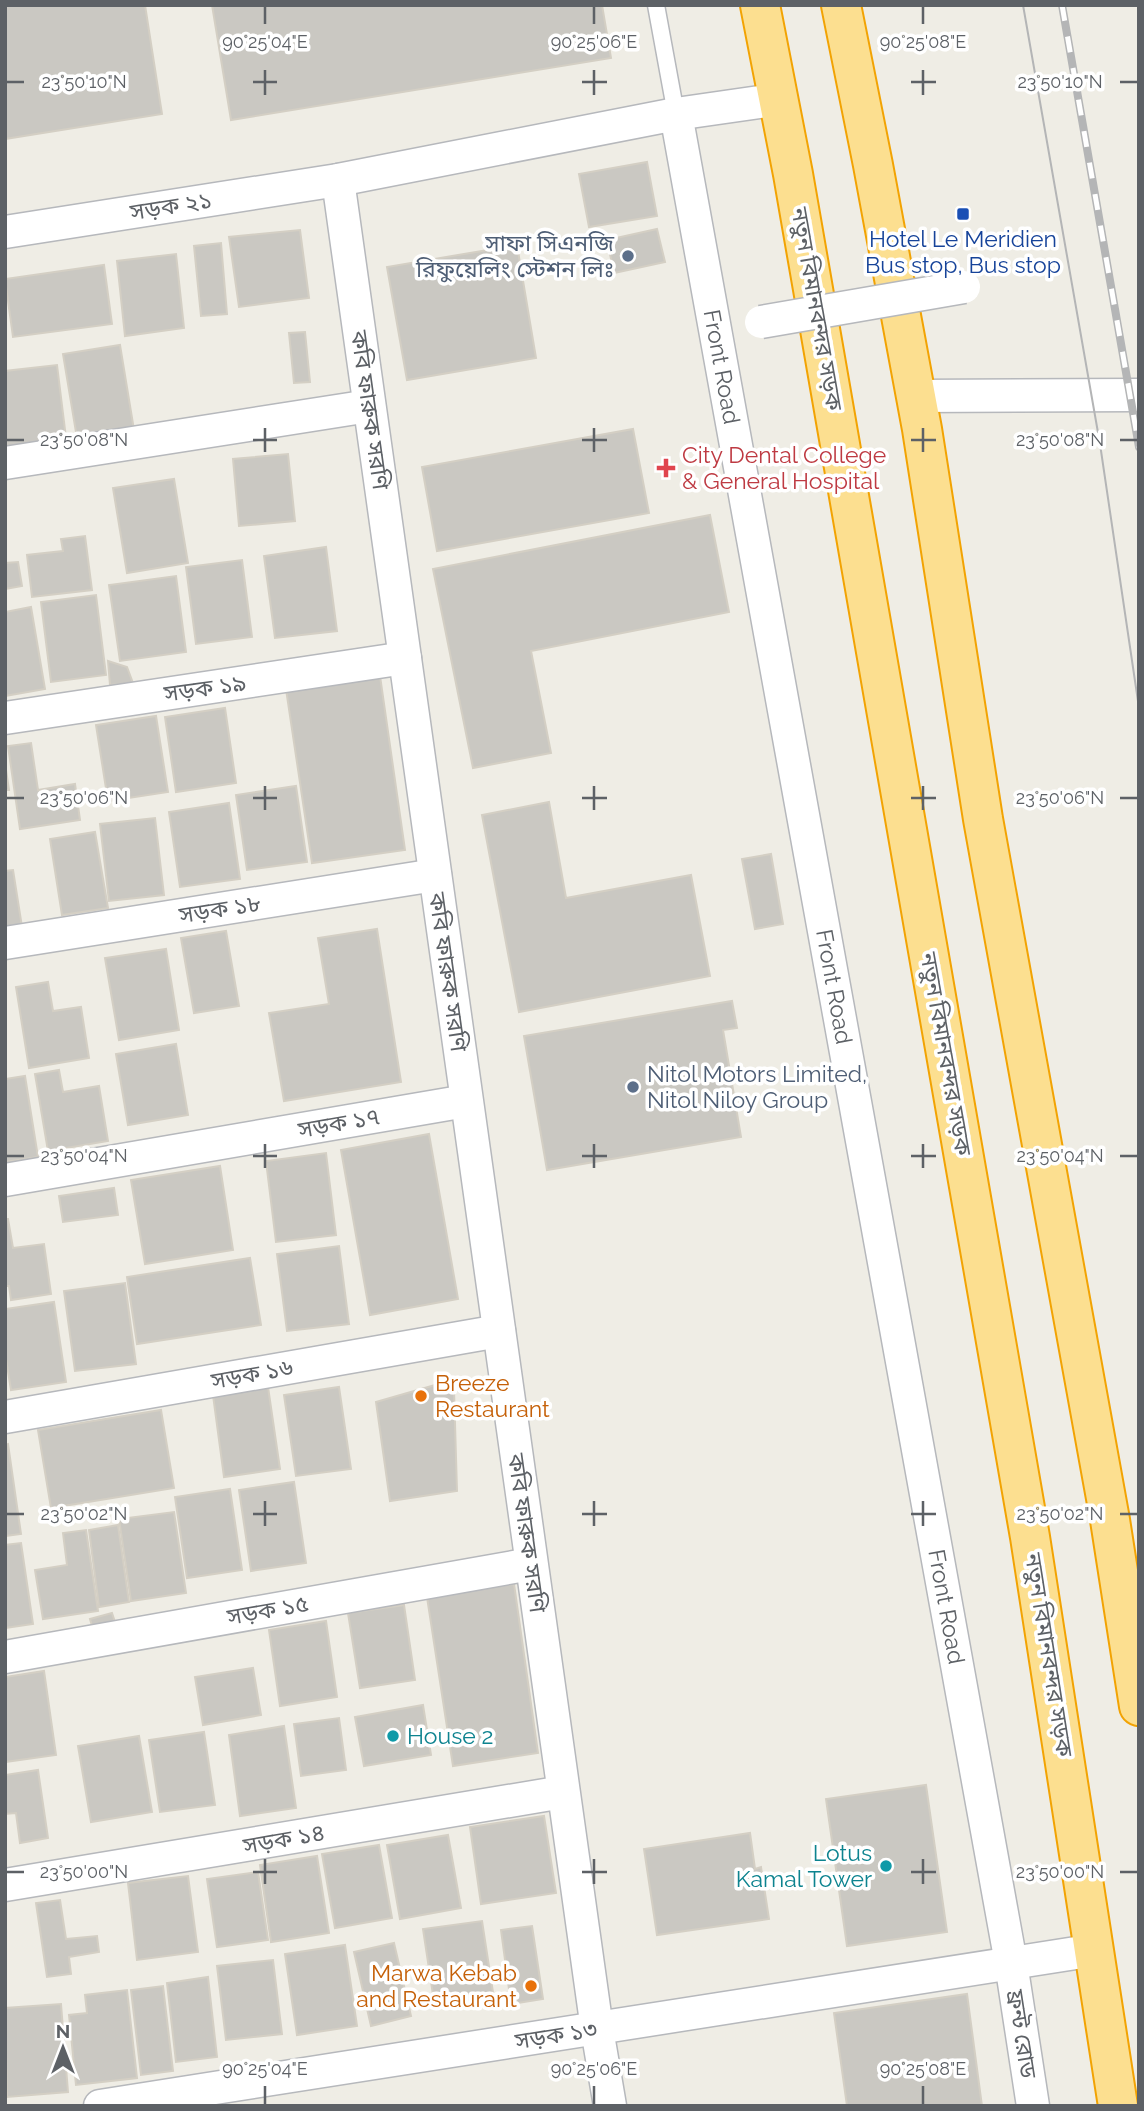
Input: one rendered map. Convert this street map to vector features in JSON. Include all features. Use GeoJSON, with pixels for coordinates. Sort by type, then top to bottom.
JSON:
{"type":"FeatureCollection","features":[{"type":"Feature","properties":{"kind":"highway","name":"নতুন বিমানবন্দর সড়ক"},"geometry":{"type":"LineString","coordinates":[[761,5],[780,99],[1030,1537],[1118,2106]]}},
{"type":"Feature","properties":{"kind":"highway"},"geometry":{"type":"LineString","coordinates":[[841,5],[916,396],[983,819],[1110,1520],[1139,1706]]}},
{"type":"Feature","properties":{"kind":"street"},"geometry":{"type":"LineString","coordinates":[[338,180],[677,114],[780,99]]}},
{"type":"Feature","properties":{"kind":"street","name":"Front Road"},"geometry":{"type":"LineString","coordinates":[[677,114],[1011,1963]]}},
{"type":"Feature","properties":{"kind":"street","name":"সড়ক ২১"},"geometry":{"type":"LineString","coordinates":[[5,232],[338,180]]}},
{"type":"Feature","properties":{"kind":"street","name":"কবি ফারুক সরণি"},"geometry":{"type":"LineString","coordinates":[[338,180],[563,1792],[610,2106]]}},
{"type":"Feature","properties":{"kind":"street"},"geometry":{"type":"LineString","coordinates":[[761,322],[964,287]]}},
{"type":"Feature","properties":{"kind":"street"},"geometry":{"type":"LineString","coordinates":[[916,396],[1139,395]]}},
{"type":"Feature","properties":{"kind":"street"},"geometry":{"type":"LineString","coordinates":[[5,463],[369,406]]}},
{"type":"Feature","properties":{"kind":"street","name":"সড়ক ১৯"},"geometry":{"type":"LineString","coordinates":[[5,718],[405,658]]}},
{"type":"Feature","properties":{"kind":"street","name":"সড়ক ১৮"},"geometry":{"type":"LineString","coordinates":[[5,943],[435,875]]}},
{"type":"Feature","properties":{"kind":"street","name":"সড়ক ১৭"},"geometry":{"type":"LineString","coordinates":[[5,1180],[466,1101]]}},
{"type":"Feature","properties":{"kind":"street","name":"সড়ক ১৬"},"geometry":{"type":"LineString","coordinates":[[5,1417],[499,1331]]}},
{"type":"Feature","properties":{"kind":"street","name":"সড়ক ১৫"},"geometry":{"type":"LineString","coordinates":[[5,1657],[531,1564]]}},
{"type":"Feature","properties":{"kind":"street","name":"সড়ক ১৪"},"geometry":{"type":"LineString","coordinates":[[5,1885],[563,1792]]}},
{"type":"Feature","properties":{"kind":"street","name":"সড়ক ১৩"},"geometry":{"type":"LineString","coordinates":[[100,2106],[1095,1950]]}},
{"type":"Feature","properties":{"kind":"street","name":"ফ্রন্ট রোড"},"geometry":{"type":"LineString","coordinates":[[1011,1963],[1033,2106]]}},
{"type":"Feature","properties":{"kind":"lane"},"geometry":{"type":"LineString","coordinates":[[656,5],[677,114]]}},
{"type":"Feature","properties":{"kind":"building"},"geometry":{"type":"Polygon","coordinates":[[[5,5],[145,5],[162,114],[5,139],[5,5]]]}},
{"type":"Feature","properties":{"kind":"building"},"geometry":{"type":"Polygon","coordinates":[[[212,5],[602,5],[611,58],[231,120],[212,5]]]}},
{"type":"Feature","properties":{"kind":"building"},"geometry":{"type":"Polygon","coordinates":[[[647,162],[657,216],[589,227],[579,174],[647,162]]]}},
{"type":"Feature","properties":{"kind":"building"},"geometry":{"type":"Polygon","coordinates":[[[657,229],[665,262],[614,273],[607,240],[657,229]]]}},
{"type":"Feature","properties":{"kind":"building"},"geometry":{"type":"Polygon","coordinates":[[[300,230],[309,298],[239,307],[229,237],[300,230]]]}},
{"type":"Feature","properties":{"kind":"building"},"geometry":{"type":"Polygon","coordinates":[[[221,243],[227,314],[201,316],[194,246],[221,243]]]}},
{"type":"Feature","properties":{"kind":"building"},"geometry":{"type":"Polygon","coordinates":[[[517,245],[536,358],[407,380],[387,267],[517,245]]]}},
{"type":"Feature","properties":{"kind":"building"},"geometry":{"type":"Polygon","coordinates":[[[176,254],[184,328],[125,336],[117,261],[176,254]]]}},
{"type":"Feature","properties":{"kind":"building"},"geometry":{"type":"Polygon","coordinates":[[[104,265],[112,324],[13,337],[5,279],[104,265]]]}},
{"type":"Feature","properties":{"kind":"building"},"geometry":{"type":"Polygon","coordinates":[[[305,332],[310,382],[294,383],[289,333],[305,332]]]}},
{"type":"Feature","properties":{"kind":"building"},"geometry":{"type":"Polygon","coordinates":[[[120,345],[134,430],[77,438],[63,354],[120,345]]]}},
{"type":"Feature","properties":{"kind":"building"},"geometry":{"type":"Polygon","coordinates":[[[57,365],[67,446],[5,454],[5,371],[57,365]]]}},
{"type":"Feature","properties":{"kind":"building"},"geometry":{"type":"Polygon","coordinates":[[[633,429],[649,513],[437,551],[422,467],[633,429]]]}},
{"type":"Feature","properties":{"kind":"building"},"geometry":{"type":"Polygon","coordinates":[[[288,454],[295,521],[239,526],[233,459],[288,454]]]}},
{"type":"Feature","properties":{"kind":"building"},"geometry":{"type":"Polygon","coordinates":[[[174,479],[188,563],[127,573],[113,488],[174,479]]]}},
{"type":"Feature","properties":{"kind":"building"},"geometry":{"type":"Polygon","coordinates":[[[710,515],[729,612],[531,651],[551,753],[473,768],[433,569],[710,515]]]}},
{"type":"Feature","properties":{"kind":"building"},"geometry":{"type":"Polygon","coordinates":[[[85,536],[92,590],[32,597],[27,555],[63,551],[61,539],[85,536]]]}},
{"type":"Feature","properties":{"kind":"building"},"geometry":{"type":"Polygon","coordinates":[[[326,547],[337,631],[275,638],[264,556],[326,547]]]}},
{"type":"Feature","properties":{"kind":"building"},"geometry":{"type":"Polygon","coordinates":[[[242,560],[252,637],[196,644],[186,567],[242,560]]]}},
{"type":"Feature","properties":{"kind":"building"},"geometry":{"type":"Polygon","coordinates":[[[18,562],[22,586],[5,589],[5,563],[18,562]]]}},
{"type":"Feature","properties":{"kind":"building"},"geometry":{"type":"Polygon","coordinates":[[[176,576],[186,652],[120,661],[109,585],[176,576]]]}},
{"type":"Feature","properties":{"kind":"building"},"geometry":{"type":"Polygon","coordinates":[[[96,595],[106,675],[51,682],[41,602],[96,595]]]}},
{"type":"Feature","properties":{"kind":"building"},"geometry":{"type":"Polygon","coordinates":[[[31,607],[45,689],[5,696],[5,612],[31,607]]]}},
{"type":"Feature","properties":{"kind":"building"},"geometry":{"type":"Polygon","coordinates":[[[108,661],[127,667],[133,683],[110,685],[108,661]]]}},
{"type":"Feature","properties":{"kind":"building"},"geometry":{"type":"Polygon","coordinates":[[[380,676],[405,850],[312,863],[286,689],[380,676]]]}},
{"type":"Feature","properties":{"kind":"building"},"geometry":{"type":"Polygon","coordinates":[[[225,708],[236,783],[176,792],[165,717],[225,708]]]}},
{"type":"Feature","properties":{"kind":"building"},"geometry":{"type":"Polygon","coordinates":[[[156,716],[168,792],[108,801],[96,725],[156,716]]]}},
{"type":"Feature","properties":{"kind":"building"},"geometry":{"type":"Polygon","coordinates":[[[31,743],[38,790],[75,784],[80,820],[20,829],[8,746],[31,743]]]}},
{"type":"Feature","properties":{"kind":"building"},"geometry":{"type":"Polygon","coordinates":[[[5,763],[9,790],[5,790],[5,763]]]}},
{"type":"Feature","properties":{"kind":"building"},"geometry":{"type":"Polygon","coordinates":[[[296,786],[307,862],[247,870],[236,795],[296,786]]]}},
{"type":"Feature","properties":{"kind":"building"},"geometry":{"type":"Polygon","coordinates":[[[549,802],[566,898],[691,875],[710,976],[519,1012],[482,815],[549,802]]]}},
{"type":"Feature","properties":{"kind":"building"},"geometry":{"type":"Polygon","coordinates":[[[229,803],[240,879],[180,887],[169,812],[229,803]]]}},
{"type":"Feature","properties":{"kind":"building"},"geometry":{"type":"Polygon","coordinates":[[[155,818],[164,895],[109,901],[100,824],[155,818]]]}},
{"type":"Feature","properties":{"kind":"building"},"geometry":{"type":"Polygon","coordinates":[[[95,832],[108,908],[62,915],[50,839],[95,832]]]}},
{"type":"Feature","properties":{"kind":"building"},"geometry":{"type":"Polygon","coordinates":[[[771,854],[783,924],[755,929],[742,859],[771,854]]]}},
{"type":"Feature","properties":{"kind":"building"},"geometry":{"type":"Polygon","coordinates":[[[13,870],[22,927],[5,930],[5,871],[13,870]]]}},
{"type":"Feature","properties":{"kind":"building"},"geometry":{"type":"Polygon","coordinates":[[[377,929],[401,1082],[284,1101],[269,1013],[329,1004],[318,938],[377,929]]]}},
{"type":"Feature","properties":{"kind":"building"},"geometry":{"type":"Polygon","coordinates":[[[226,931],[239,1006],[194,1013],[181,938],[226,931]]]}},
{"type":"Feature","properties":{"kind":"building"},"geometry":{"type":"Polygon","coordinates":[[[166,949],[179,1030],[119,1040],[105,958],[166,949]]]}},
{"type":"Feature","properties":{"kind":"building"},"geometry":{"type":"Polygon","coordinates":[[[48,982],[53,1011],[81,1007],[89,1058],[29,1068],[16,987],[48,982]]]}},
{"type":"Feature","properties":{"kind":"building","name":"Nitol Motors Limited, Nitol Niloy Group"},"geometry":{"type":"Polygon","coordinates":[[[732,1001],[737,1028],[723,1030],[741,1137],[547,1170],[524,1036],[732,1001]]]}},
{"type":"Feature","properties":{"kind":"building"},"geometry":{"type":"Polygon","coordinates":[[[176,1044],[188,1115],[128,1125],[116,1054],[176,1044]]]}},
{"type":"Feature","properties":{"kind":"building"},"geometry":{"type":"Polygon","coordinates":[[[59,1070],[63,1092],[99,1086],[108,1141],[48,1151],[35,1074],[59,1070]]]}},
{"type":"Feature","properties":{"kind":"building"},"geometry":{"type":"Polygon","coordinates":[[[25,1076],[38,1157],[5,1162],[5,1079],[25,1076]]]}},
{"type":"Feature","properties":{"kind":"building"},"geometry":{"type":"Polygon","coordinates":[[[429,1134],[458,1299],[370,1315],[341,1150],[429,1134]]]}},
{"type":"Feature","properties":{"kind":"building"},"geometry":{"type":"Polygon","coordinates":[[[326,1153],[336,1235],[276,1242],[266,1161],[326,1153]]]}},
{"type":"Feature","properties":{"kind":"building"},"geometry":{"type":"Polygon","coordinates":[[[220,1166],[233,1250],[145,1264],[131,1180],[220,1166]]]}},
{"type":"Feature","properties":{"kind":"building"},"geometry":{"type":"Polygon","coordinates":[[[114,1188],[118,1215],[63,1222],[59,1196],[114,1188]]]}},
{"type":"Feature","properties":{"kind":"building"},"geometry":{"type":"Polygon","coordinates":[[[5,1219],[8,1219],[13,1248],[44,1244],[51,1294],[11,1300],[9,1286],[5,1286],[5,1219]]]}},
{"type":"Feature","properties":{"kind":"building"},"geometry":{"type":"Polygon","coordinates":[[[339,1246],[349,1324],[287,1331],[277,1254],[339,1246]]]}},
{"type":"Feature","properties":{"kind":"building"},"geometry":{"type":"Polygon","coordinates":[[[250,1258],[261,1325],[137,1344],[127,1277],[250,1258]]]}},
{"type":"Feature","properties":{"kind":"building"},"geometry":{"type":"Polygon","coordinates":[[[125,1283],[136,1364],[75,1371],[64,1291],[125,1283]]]}},
{"type":"Feature","properties":{"kind":"building"},"geometry":{"type":"Polygon","coordinates":[[[54,1302],[66,1382],[11,1390],[5,1353],[5,1309],[54,1302]]]}},
{"type":"Feature","properties":{"kind":"building"},"geometry":{"type":"Polygon","coordinates":[[[449,1381],[454,1390],[457,1491],[390,1501],[376,1402],[449,1381]]]}},
{"type":"Feature","properties":{"kind":"building"},"geometry":{"type":"Polygon","coordinates":[[[268,1387],[280,1469],[224,1477],[213,1395],[268,1387]]]}},
{"type":"Feature","properties":{"kind":"building"},"geometry":{"type":"Polygon","coordinates":[[[339,1387],[351,1469],[296,1476],[284,1395],[339,1387]]]}},
{"type":"Feature","properties":{"kind":"building"},"geometry":{"type":"Polygon","coordinates":[[[161,1410],[174,1488],[51,1508],[38,1430],[161,1410]]]}},
{"type":"Feature","properties":{"kind":"building"},"geometry":{"type":"Polygon","coordinates":[[[8,1444],[21,1534],[5,1536],[5,1445],[8,1444]]]}},
{"type":"Feature","properties":{"kind":"building"},"geometry":{"type":"Polygon","coordinates":[[[294,1482],[306,1563],[251,1571],[239,1490],[294,1482]]]}},
{"type":"Feature","properties":{"kind":"building"},"geometry":{"type":"Polygon","coordinates":[[[230,1489],[242,1570],[187,1578],[175,1497],[230,1489]]]}},
{"type":"Feature","properties":{"kind":"building"},"geometry":{"type":"Polygon","coordinates":[[[174,1512],[186,1593],[131,1601],[119,1519],[174,1512]]]}},
{"type":"Feature","properties":{"kind":"building"},"geometry":{"type":"Polygon","coordinates":[[[118,1525],[129,1602],[99,1607],[89,1530],[118,1525]]]}},
{"type":"Feature","properties":{"kind":"building"},"geometry":{"type":"Polygon","coordinates":[[[86,1530],[98,1611],[43,1619],[35,1570],[67,1565],[63,1533],[86,1530]]]}},
{"type":"Feature","properties":{"kind":"building"},"geometry":{"type":"Polygon","coordinates":[[[21,1543],[33,1624],[5,1628],[5,1545],[21,1543]]]}},
{"type":"Feature","properties":{"kind":"building"},"geometry":{"type":"Polygon","coordinates":[[[514,1584],[538,1753],[453,1766],[427,1597],[514,1584]]]}},
{"type":"Feature","properties":{"kind":"building"},"geometry":{"type":"Polygon","coordinates":[[[404,1605],[415,1680],[360,1688],[348,1613],[404,1605]]]}},
{"type":"Feature","properties":{"kind":"building"},"geometry":{"type":"Polygon","coordinates":[[[112,1613],[117,1628],[94,1633],[90,1619],[112,1613]]]}},
{"type":"Feature","properties":{"kind":"building"},"geometry":{"type":"Polygon","coordinates":[[[326,1621],[337,1697],[280,1706],[269,1630],[326,1621]]]}},
{"type":"Feature","properties":{"kind":"building"},"geometry":{"type":"Polygon","coordinates":[[[253,1668],[261,1715],[203,1725],[195,1677],[253,1668]]]}},
{"type":"Feature","properties":{"kind":"building"},"geometry":{"type":"Polygon","coordinates":[[[44,1671],[56,1755],[5,1762],[5,1677],[44,1671]]]}},
{"type":"Feature","properties":{"kind":"building","name":"House 2"},"geometry":{"type":"Polygon","coordinates":[[[423,1705],[431,1755],[364,1766],[355,1717],[423,1705]]]}},
{"type":"Feature","properties":{"kind":"building"},"geometry":{"type":"Polygon","coordinates":[[[339,1718],[346,1770],[301,1776],[294,1724],[339,1718]]]}},
{"type":"Feature","properties":{"kind":"building"},"geometry":{"type":"Polygon","coordinates":[[[284,1726],[296,1808],[240,1816],[229,1735],[284,1726]]]}},
{"type":"Feature","properties":{"kind":"building"},"geometry":{"type":"Polygon","coordinates":[[[204,1732],[215,1805],[160,1812],[149,1740],[204,1732]]]}},
{"type":"Feature","properties":{"kind":"building"},"geometry":{"type":"Polygon","coordinates":[[[139,1736],[152,1812],[91,1822],[78,1746],[139,1736]]]}},
{"type":"Feature","properties":{"kind":"building"},"geometry":{"type":"Polygon","coordinates":[[[38,1770],[48,1838],[20,1843],[16,1813],[5,1814],[5,1775],[38,1770]]]}},
{"type":"Feature","properties":{"kind":"building","name":"Lotus Kamal Tower"},"geometry":{"type":"Polygon","coordinates":[[[926,1785],[947,1932],[847,1946],[826,1799],[926,1785]]]}},
{"type":"Feature","properties":{"kind":"building"},"geometry":{"type":"Polygon","coordinates":[[[544,1816],[556,1893],[481,1904],[470,1827],[544,1816]]]}},
{"type":"Feature","properties":{"kind":"building"},"geometry":{"type":"Polygon","coordinates":[[[750,1833],[755,1869],[761,1867],[769,1919],[657,1935],[644,1849],[750,1833]]]}},
{"type":"Feature","properties":{"kind":"building"},"geometry":{"type":"Polygon","coordinates":[[[448,1835],[461,1908],[400,1919],[387,1845],[448,1835]]]}},
{"type":"Feature","properties":{"kind":"building"},"geometry":{"type":"Polygon","coordinates":[[[379,1845],[392,1918],[335,1928],[322,1854],[379,1845]]]}},
{"type":"Feature","properties":{"kind":"building"},"geometry":{"type":"Polygon","coordinates":[[[317,1856],[329,1933],[271,1942],[260,1865],[317,1856]]]}},
{"type":"Feature","properties":{"kind":"building"},"geometry":{"type":"Polygon","coordinates":[[[258,1872],[268,1940],[217,1947],[207,1879],[258,1872]]]}},
{"type":"Feature","properties":{"kind":"building"},"geometry":{"type":"Polygon","coordinates":[[[188,1876],[198,1952],[137,1960],[128,1883],[188,1876]]]}},
{"type":"Feature","properties":{"kind":"building"},"geometry":{"type":"Polygon","coordinates":[[[60,1900],[66,1939],[97,1936],[99,1952],[69,1957],[71,1974],[47,1977],[36,1903],[60,1900]]]}},
{"type":"Feature","properties":{"kind":"building"},"geometry":{"type":"Polygon","coordinates":[[[482,1921],[494,1999],[435,2008],[423,1929],[482,1921]]]}},
{"type":"Feature","properties":{"kind":"building"},"geometry":{"type":"Polygon","coordinates":[[[532,1926],[543,1999],[511,2004],[501,1930],[532,1926]]]}},
{"type":"Feature","properties":{"kind":"building"},"geometry":{"type":"Polygon","coordinates":[[[394,1943],[411,2016],[371,2026],[354,1952],[394,1943]]]}},
{"type":"Feature","properties":{"kind":"building"},"geometry":{"type":"Polygon","coordinates":[[[345,1945],[357,2026],[297,2035],[285,1954],[345,1945]]]}},
{"type":"Feature","properties":{"kind":"building"},"geometry":{"type":"Polygon","coordinates":[[[273,1960],[282,2034],[226,2040],[217,1966],[273,1960]]]}},
{"type":"Feature","properties":{"kind":"building"},"geometry":{"type":"Polygon","coordinates":[[[208,1977],[217,2057],[176,2062],[167,1983],[208,1977]]]}},
{"type":"Feature","properties":{"kind":"building"},"geometry":{"type":"Polygon","coordinates":[[[163,1986],[173,2071],[141,2075],[131,1990],[163,1986]]]}},
{"type":"Feature","properties":{"kind":"building"},"geometry":{"type":"Polygon","coordinates":[[[127,1990],[137,2078],[76,2085],[69,2015],[87,2013],[85,1995],[127,1990]]]}},
{"type":"Feature","properties":{"kind":"building"},"geometry":{"type":"Polygon","coordinates":[[[967,1994],[982,2106],[847,2106],[834,2013],[967,1994]]]}},
{"type":"Feature","properties":{"kind":"building"},"geometry":{"type":"Polygon","coordinates":[[[61,2004],[68,2092],[7,2097],[5,2008],[61,2004]]]}},
{"type":"Feature","properties":{"kind":"tram line"},"geometry":{"type":"LineString","coordinates":[[1023,5],[1100,444],[1139,708]]}},
{"type":"Feature","properties":{"kind":"railway"},"geometry":{"type":"LineString","coordinates":[[1062,5],[1139,447]]}},
{"type":"Feature","properties":{"kind":"place","name":"Hotel Le Meridien Bus stop, Bus stop"},"geometry":{"type":"Point","coordinates":[963,214]}},
{"type":"Feature","properties":{"kind":"place","name":"সাফা সিএনজি রিফুয়েলিং স্টেশন লিঃ"},"geometry":{"type":"Point","coordinates":[628,256]}},
{"type":"Feature","properties":{"kind":"place","name":"City Dental College & General Hospital"},"geometry":{"type":"Point","coordinates":[666,468]}},
{"type":"Feature","properties":{"kind":"place","name":"Nitol Motors Limited, Nitol Niloy Group"},"geometry":{"type":"Point","coordinates":[633,1087]}},
{"type":"Feature","properties":{"kind":"place","name":"Breeze Restaurant"},"geometry":{"type":"Point","coordinates":[421,1396]}},
{"type":"Feature","properties":{"kind":"place","name":"House 2"},"geometry":{"type":"Point","coordinates":[393,1736]}},
{"type":"Feature","properties":{"kind":"place","name":"Lotus Kamal Tower"},"geometry":{"type":"Point","coordinates":[886,1866]}},
{"type":"Feature","properties":{"kind":"place","name":"Marwa Kebab and Restaurant"},"geometry":{"type":"Point","coordinates":[531,1986]}}]}
